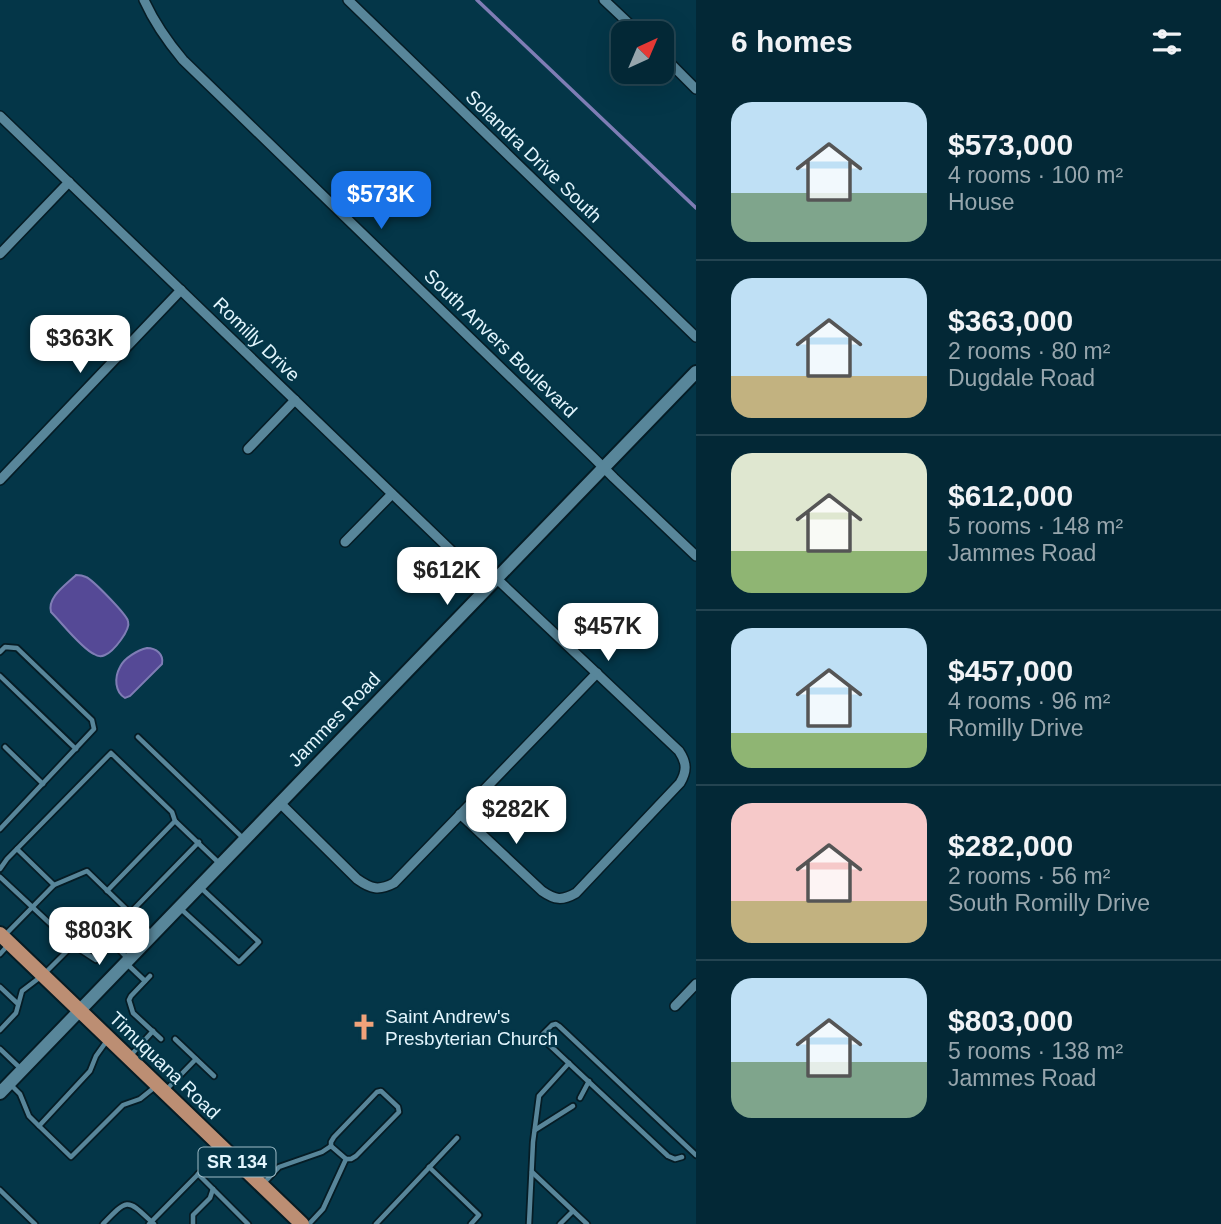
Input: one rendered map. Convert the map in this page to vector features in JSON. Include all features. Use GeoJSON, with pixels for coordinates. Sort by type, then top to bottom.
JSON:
{"type":"FeatureCollection","features":[{"type":"Feature","properties":{"kind":"main road","name":"Timuquana Road"},"geometry":{"type":"LineString","coordinates":[[3,942],[43,975],[302,1224]]}},
{"type":"Feature","properties":{"kind":"street","name":"South Anvers Boulevard"},"geometry":{"type":"LineString","coordinates":[[144,0],[167,42],[183,60],[696,556]]}},
{"type":"Feature","properties":{"kind":"street","name":"Solandra Drive South"},"geometry":{"type":"LineString","coordinates":[[348,0],[696,337]]}},
{"type":"Feature","properties":{"kind":"street"},"geometry":{"type":"LineString","coordinates":[[604,0],[626,21]]}},
{"type":"Feature","properties":{"kind":"street"},"geometry":{"type":"LineString","coordinates":[[674,67],[696,89]]}},
{"type":"Feature","properties":{"kind":"street","name":"Romilly Drive"},"geometry":{"type":"LineString","coordinates":[[0,116],[392,494],[597,673],[679,751],[686,766],[680,783],[576,893],[566,899],[549,896],[541,891],[460,814]]}},
{"type":"Feature","properties":{"kind":"street"},"geometry":{"type":"LineString","coordinates":[[0,254],[69,182]]}},
{"type":"Feature","properties":{"kind":"street"},"geometry":{"type":"LineString","coordinates":[[0,480],[181,290]]}},
{"type":"Feature","properties":{"kind":"street","name":"Jammes Road"},"geometry":{"type":"LineString","coordinates":[[5,1088],[696,372]]}},
{"type":"Feature","properties":{"kind":"street"},"geometry":{"type":"LineString","coordinates":[[248,449],[295,400]]}},
{"type":"Feature","properties":{"kind":"street"},"geometry":{"type":"LineString","coordinates":[[345,542],[392,494]]}},
{"type":"Feature","properties":{"kind":"street"},"geometry":{"type":"LineString","coordinates":[[280,803],[357,879],[375,888],[384,888],[394,883],[597,673]]}},
{"type":"Feature","properties":{"kind":"street"},"geometry":{"type":"LineString","coordinates":[[676,1006],[696,984]]}},
{"type":"Feature","properties":{"kind":"lane"},"geometry":{"type":"LineString","coordinates":[[0,652],[5,647],[16,648],[92,720],[94,729],[0,829]]}},
{"type":"Feature","properties":{"kind":"lane"},"geometry":{"type":"LineString","coordinates":[[0,676],[76,749]]}},
{"type":"Feature","properties":{"kind":"lane"},"geometry":{"type":"LineString","coordinates":[[138,737],[244,839]]}},
{"type":"Feature","properties":{"kind":"lane"},"geometry":{"type":"LineString","coordinates":[[5,747],[43,784]]}},
{"type":"Feature","properties":{"kind":"lane"},"geometry":{"type":"LineString","coordinates":[[0,869],[111,752],[172,812],[175,821],[221,864]]}},
{"type":"Feature","properties":{"kind":"lane"},"geometry":{"type":"LineString","coordinates":[[107,891],[175,821]]}},
{"type":"Feature","properties":{"kind":"lane"},"geometry":{"type":"LineString","coordinates":[[130,913],[199,842]]}},
{"type":"Feature","properties":{"kind":"lane"},"geometry":{"type":"LineString","coordinates":[[17,849],[54,886]]}},
{"type":"Feature","properties":{"kind":"lane"},"geometry":{"type":"LineString","coordinates":[[3,942],[54,886],[87,872],[152,935]]}},
{"type":"Feature","properties":{"kind":"lane"},"geometry":{"type":"LineString","coordinates":[[0,877],[73,945],[96,960],[136,919]]}},
{"type":"Feature","properties":{"kind":"lane"},"geometry":{"type":"LineString","coordinates":[[179,908],[239,962],[259,942],[200,886]]}},
{"type":"Feature","properties":{"kind":"lane"},"geometry":{"type":"LineString","coordinates":[[113,943],[145,981]]}},
{"type":"Feature","properties":{"kind":"lane"},"geometry":{"type":"LineString","coordinates":[[0,1030],[16,1013],[22,991],[43,975],[73,945]]}},
{"type":"Feature","properties":{"kind":"lane"},"geometry":{"type":"LineString","coordinates":[[150,976],[129,1000],[133,1013],[160,1039]]}},
{"type":"Feature","properties":{"kind":"lane"},"geometry":{"type":"LineString","coordinates":[[0,987],[18,1004]]}},
{"type":"Feature","properties":{"kind":"lane"},"geometry":{"type":"LineString","coordinates":[[682,1157],[675,1159],[668,1156],[543,1039],[543,1034],[552,1025],[559,1026],[696,1155]]}},
{"type":"Feature","properties":{"kind":"lane"},"geometry":{"type":"LineString","coordinates":[[128,1058],[153,1031]]}},
{"type":"Feature","properties":{"kind":"lane"},"geometry":{"type":"LineString","coordinates":[[39,1126],[90,1071],[96,1056],[109,1038]]}},
{"type":"Feature","properties":{"kind":"lane"},"geometry":{"type":"LineString","coordinates":[[175,1039],[214,1076]]}},
{"type":"Feature","properties":{"kind":"lane"},"geometry":{"type":"LineString","coordinates":[[0,1049],[22,1070]]}},
{"type":"Feature","properties":{"kind":"lane"},"geometry":{"type":"LineString","coordinates":[[5,1088],[20,1094],[29,1116],[71,1157],[123,1105],[161,1089],[196,1059]]}},
{"type":"Feature","properties":{"kind":"lane"},"geometry":{"type":"LineString","coordinates":[[529,1224],[534,1131],[539,1096],[569,1063]]}},
{"type":"Feature","properties":{"kind":"lane"},"geometry":{"type":"LineString","coordinates":[[580,1098],[589,1081]]}},
{"type":"Feature","properties":{"kind":"lane"},"geometry":{"type":"LineString","coordinates":[[262,1185],[279,1167],[322,1152],[331,1146],[334,1137],[377,1092],[381,1091],[398,1107],[399,1112],[351,1159],[346,1159],[331,1146]]}},
{"type":"Feature","properties":{"kind":"lane"},"geometry":{"type":"LineString","coordinates":[[534,1131],[573,1106]]}},
{"type":"Feature","properties":{"kind":"lane"},"geometry":{"type":"LineString","coordinates":[[376,1224],[457,1138]]}},
{"type":"Feature","properties":{"kind":"lane"},"geometry":{"type":"LineString","coordinates":[[103,1224],[122,1205],[129,1203],[151,1223],[223,1148]]}},
{"type":"Feature","properties":{"kind":"lane"},"geometry":{"type":"LineString","coordinates":[[309,1224],[323,1209],[346,1159]]}},
{"type":"Feature","properties":{"kind":"lane"},"geometry":{"type":"LineString","coordinates":[[429,1167],[479,1215],[471,1224]]}},
{"type":"Feature","properties":{"kind":"lane"},"geometry":{"type":"LineString","coordinates":[[531,1171],[587,1224]]}},
{"type":"Feature","properties":{"kind":"lane"},"geometry":{"type":"LineString","coordinates":[[198,1174],[247,1224]]}},
{"type":"Feature","properties":{"kind":"lane"},"geometry":{"type":"LineString","coordinates":[[193,1224],[193,1215],[210,1198],[214,1188]]}},
{"type":"Feature","properties":{"kind":"lane"},"geometry":{"type":"LineString","coordinates":[[0,1190],[35,1224]]}},
{"type":"Feature","properties":{"kind":"lane"},"geometry":{"type":"LineString","coordinates":[[560,1224],[573,1211]]}},
{"type":"Feature","properties":{"kind":"shaded area"},"geometry":{"type":"Polygon","coordinates":[[[76,575],[86,577],[95,584],[128,621],[127,630],[121,640],[104,656],[89,651],[51,612],[55,596],[76,575]]]}},
{"type":"Feature","properties":{"kind":"shaded area"},"geometry":{"type":"Polygon","coordinates":[[[147,648],[159,652],[162,664],[125,698],[117,688],[118,671],[128,658],[147,648]]]}},
{"type":"Feature","properties":{"kind":"waterway"},"geometry":{"type":"LineString","coordinates":[[477,0],[696,208]]}},
{"type":"Feature","properties":{"kind":"place","name":"Saint Andrew's Presbyterian Church"},"geometry":{"type":"Point","coordinates":[364,1027]}}]}
